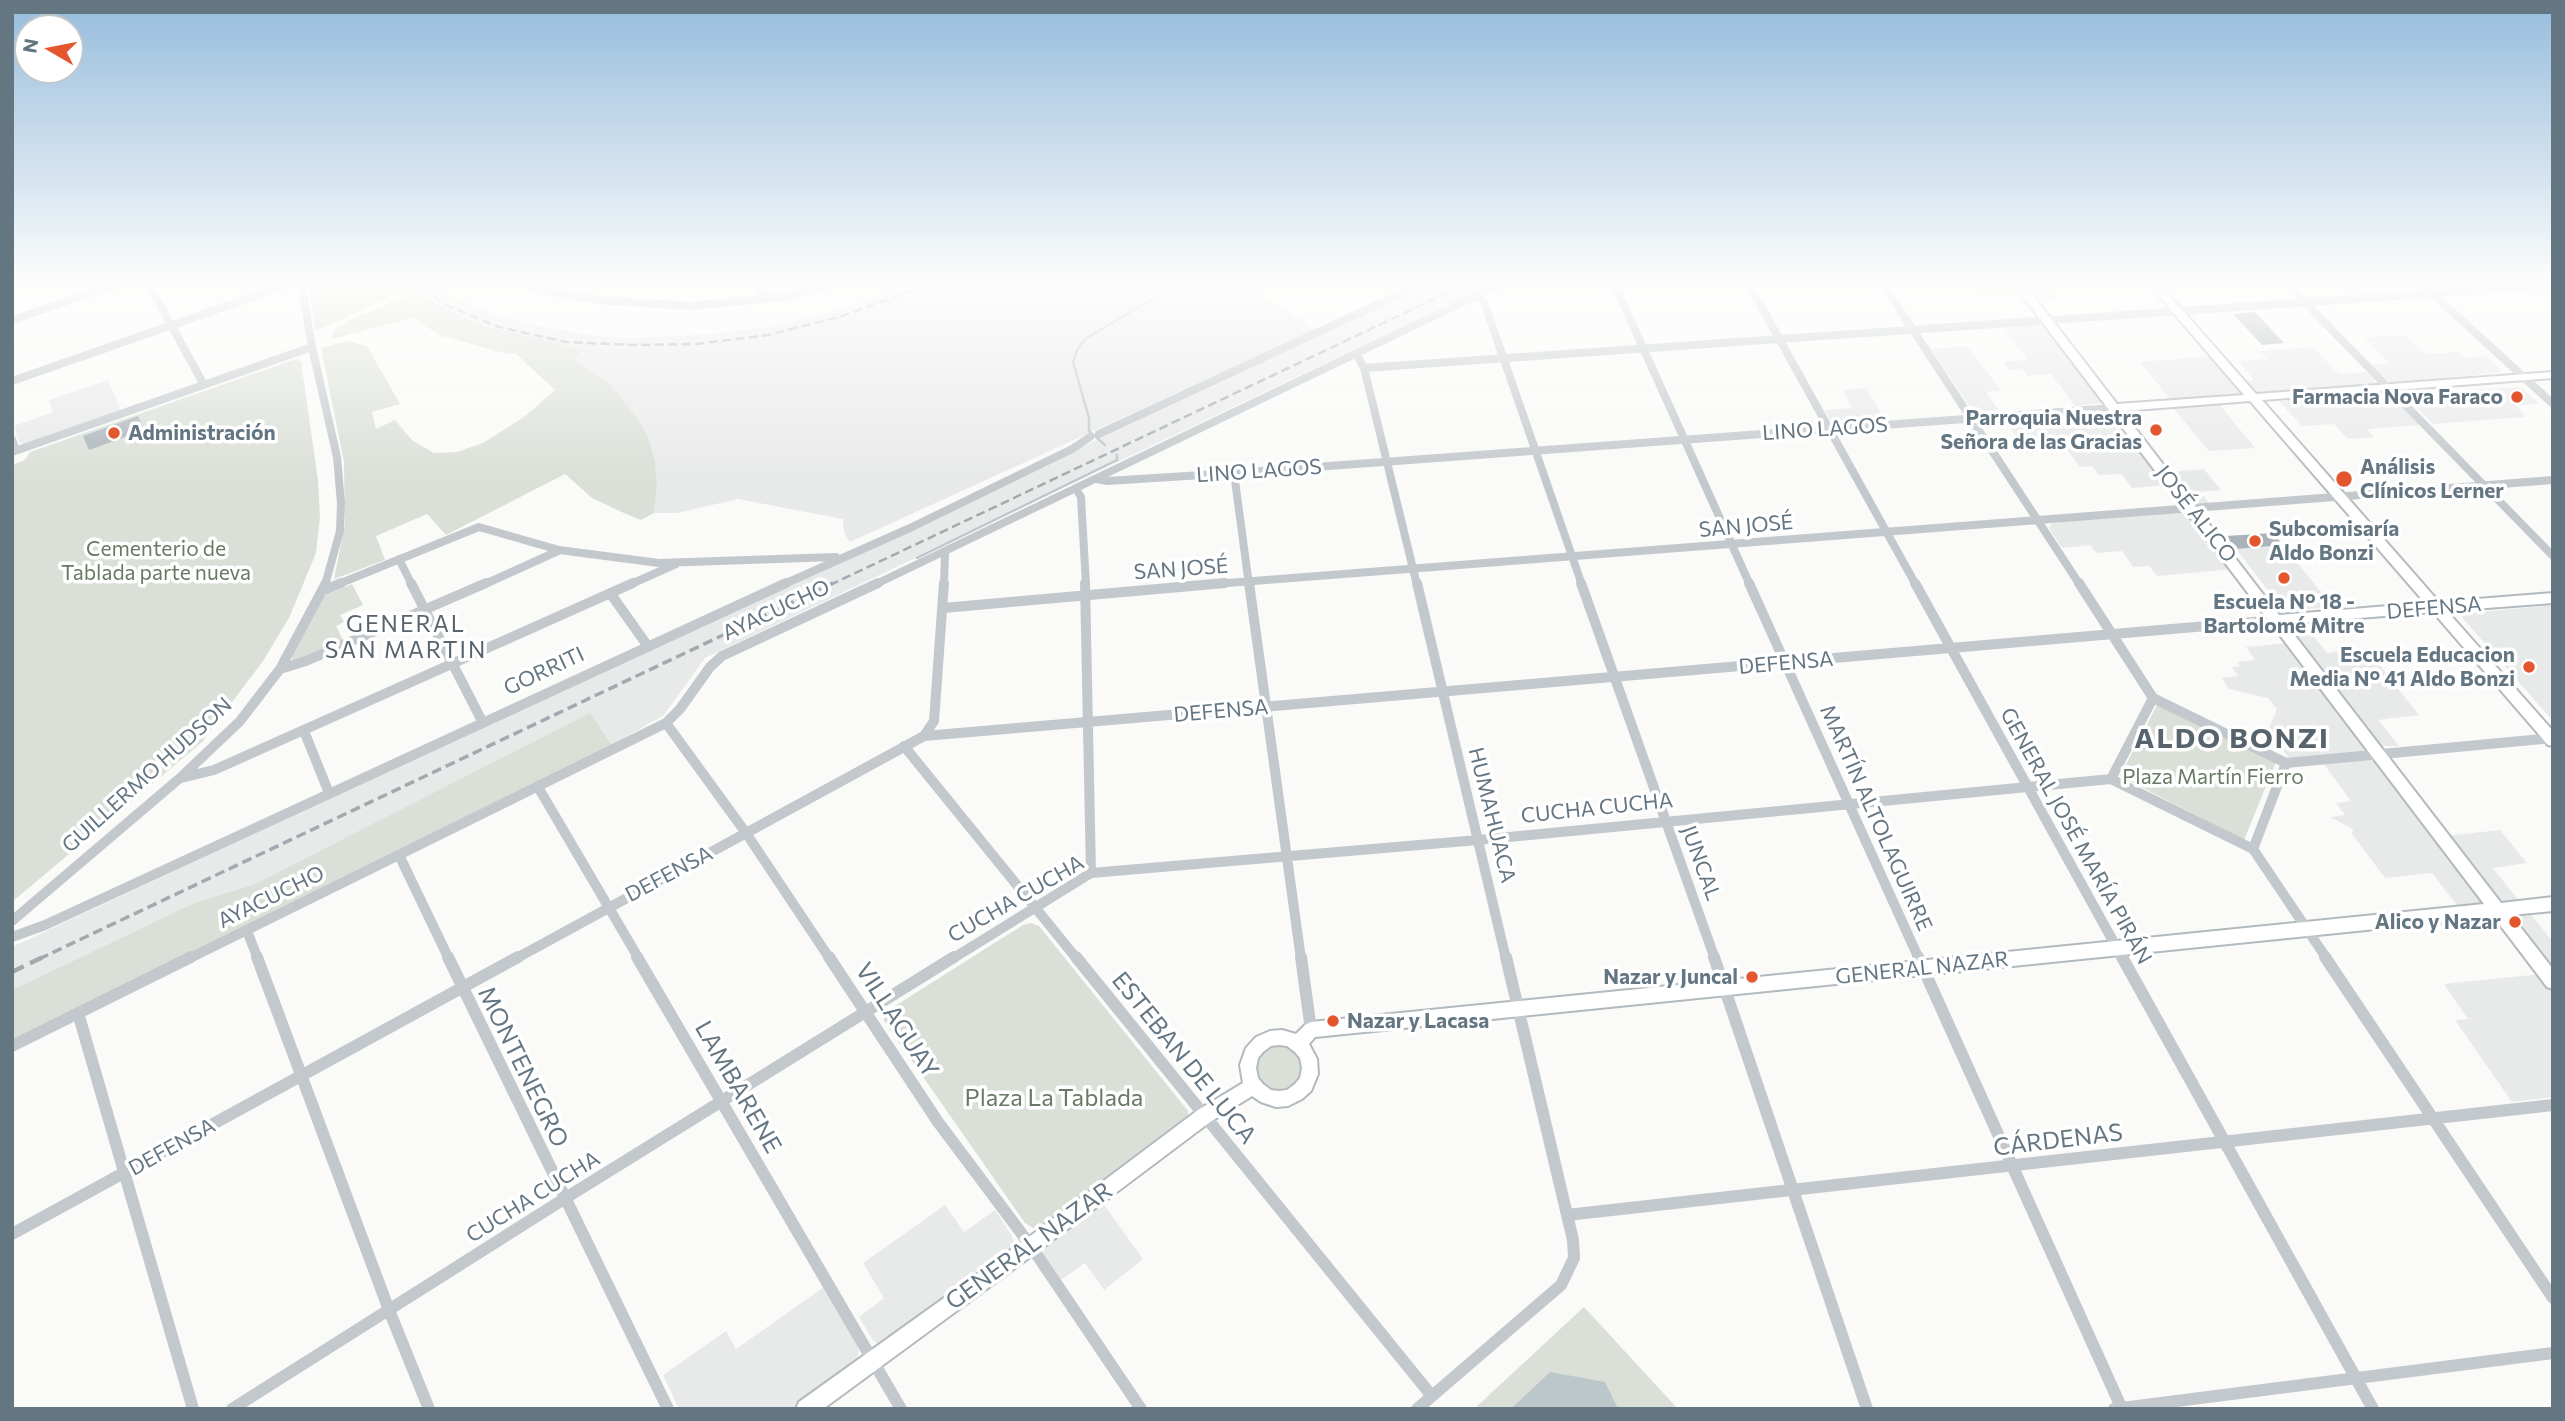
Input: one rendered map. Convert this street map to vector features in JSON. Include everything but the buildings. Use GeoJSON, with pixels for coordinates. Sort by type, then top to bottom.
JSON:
{"type":"FeatureCollection","features":[{"type":"Feature","properties":{"kind":"street"},"geometry":{"type":"LineString","coordinates":[[12,381],[109,347]]}},
{"type":"Feature","properties":{"kind":"street"},"geometry":{"type":"LineString","coordinates":[[185,347],[204,385]]}},
{"type":"Feature","properties":{"kind":"street"},"geometry":{"type":"LineString","coordinates":[[12,439],[14,451],[311,347]]}},
{"type":"Feature","properties":{"kind":"street","name":"GUILLERMO HUDSON"},"geometry":{"type":"LineString","coordinates":[[12,921],[180,778],[240,721],[280,669],[324,590],[340,531],[341,503],[337,457],[312,347]]}},
{"type":"Feature","properties":{"kind":"street","name":"GORRITI"},"geometry":{"type":"LineString","coordinates":[[12,937],[45,925],[647,645],[910,528],[1094,436],[1285,347]]}},
{"type":"Feature","properties":{"kind":"street","name":"AYACUCHO"},"geometry":{"type":"LineString","coordinates":[[12,1046],[666,723],[680,709],[710,667],[722,656],[1373,347]]}},
{"type":"Feature","properties":{"kind":"street","name":"JUNCAL"},"geometry":{"type":"LineString","coordinates":[[1500,347],[1725,988],[1867,1409]]}},
{"type":"Feature","properties":{"kind":"street"},"geometry":{"type":"LineString","coordinates":[[1364,368],[1638,347]]}},
{"type":"Feature","properties":{"kind":"street","name":"MARTÍN ALTOLAGUIRRE"},"geometry":{"type":"LineString","coordinates":[[1642,347],[2122,1408]]}},
{"type":"Feature","properties":{"kind":"street","name":"GENERAL JOSÉ MARÍA PIRÁN"},"geometry":{"type":"LineString","coordinates":[[1785,347],[2373,1409]]}},
{"type":"Feature","properties":{"kind":"street"},"geometry":{"type":"LineString","coordinates":[[1925,347],[2153,698],[2286,763],[2552,739]]}},
{"type":"Feature","properties":{"kind":"street","name":"JOSÉ ALICO"},"geometry":{"type":"LineString","coordinates":[[2067,347],[2553,982]]}},
{"type":"Feature","properties":{"kind":"street"},"geometry":{"type":"LineString","coordinates":[[2210,347],[2552,739]]}},
{"type":"Feature","properties":{"kind":"street"},"geometry":{"type":"LineString","coordinates":[[2349,347],[2553,556]]}},
{"type":"Feature","properties":{"kind":"street"},"geometry":{"type":"LineString","coordinates":[[2491,347],[2553,404]]}},
{"type":"Feature","properties":{"kind":"street","name":"HUMAHUACA"},"geometry":{"type":"LineString","coordinates":[[1357,355],[1364,368],[1388,461],[1567,1215],[1574,1258],[1561,1285],[1431,1395]]}},
{"type":"Feature","properties":{"kind":"street","name":"LINO LAGOS"},"geometry":{"type":"LineString","coordinates":[[1097,479],[1107,481],[1234,473],[2553,375]]}},
{"type":"Feature","properties":{"kind":"street"},"geometry":{"type":"LineString","coordinates":[[1234,473],[1311,1030],[1298,1044]]}},
{"type":"Feature","properties":{"kind":"street","name":"SAN JOSÉ"},"geometry":{"type":"LineString","coordinates":[[943,608],[1086,594],[2553,480]]}},
{"type":"Feature","properties":{"kind":"street"},"geometry":{"type":"LineString","coordinates":[[1076,489],[1081,497],[1086,594],[1091,873]]}},
{"type":"Feature","properties":{"kind":"street"},"geometry":{"type":"LineString","coordinates":[[324,590],[474,528],[485,528],[559,550],[676,564],[844,557]]}},
{"type":"Feature","properties":{"kind":"street"},"geometry":{"type":"LineString","coordinates":[[280,669],[306,661],[427,610],[559,550]]}},
{"type":"Feature","properties":{"kind":"street"},"geometry":{"type":"LineString","coordinates":[[924,736],[934,721],[945,552]]}},
{"type":"Feature","properties":{"kind":"street"},"geometry":{"type":"LineString","coordinates":[[400,559],[482,721]]}},
{"type":"Feature","properties":{"kind":"street"},"geometry":{"type":"LineString","coordinates":[[180,778],[214,770],[676,564]]}},
{"type":"Feature","properties":{"kind":"street"},"geometry":{"type":"LineString","coordinates":[[610,593],[647,645]]}},
{"type":"Feature","properties":{"kind":"street","name":"DEFENSA"},"geometry":{"type":"LineString","coordinates":[[12,1234],[924,736],[2553,598]]}},
{"type":"Feature","properties":{"kind":"street"},"geometry":{"type":"LineString","coordinates":[[2153,698],[2112,779],[2253,849],[2553,1297]]}},
{"type":"Feature","properties":{"kind":"street","name":"VILLAGUAY"},"geometry":{"type":"LineString","coordinates":[[666,723],[746,833],[938,1122],[1031,1246],[1141,1409]]}},
{"type":"Feature","properties":{"kind":"street"},"geometry":{"type":"LineString","coordinates":[[304,731],[329,793]]}},
{"type":"Feature","properties":{"kind":"street","name":"ESTEBAN DE LUCA"},"geometry":{"type":"LineString","coordinates":[[904,746],[1431,1395]]}},
{"type":"Feature","properties":{"kind":"street"},"geometry":{"type":"LineString","coordinates":[[2253,849],[2286,763]]}},
{"type":"Feature","properties":{"kind":"street","name":"CUCHA CUCHA"},"geometry":{"type":"LineString","coordinates":[[232,1409],[564,1199],[1091,873],[1478,840],[2112,779]]}},
{"type":"Feature","properties":{"kind":"street","name":"LAMBARENE"},"geometry":{"type":"LineString","coordinates":[[538,787],[901,1409]]}},
{"type":"Feature","properties":{"kind":"street","name":"MONTENEGRO"},"geometry":{"type":"LineString","coordinates":[[399,855],[668,1409]]}},
{"type":"Feature","properties":{"kind":"street","name":"GENERAL NAZAR"},"geometry":{"type":"LineString","coordinates":[[1311,1030],[2553,904]]}},
{"type":"Feature","properties":{"kind":"street"},"geometry":{"type":"LineString","coordinates":[[247,930],[389,1310],[429,1409]]}},
{"type":"Feature","properties":{"kind":"street"},"geometry":{"type":"LineString","coordinates":[[78,1013],[193,1409]]}},
{"type":"Feature","properties":{"kind":"street"},"geometry":{"type":"LineString","coordinates":[[1277,1038],[1288,1039],[1298,1044],[1310,1059],[1312,1068],[1305,1086],[1298,1093],[1278,1099],[1268,1097],[1253,1086],[1248,1074],[1248,1064],[1258,1046],[1277,1038]]}},
{"type":"Feature","properties":{"kind":"street","name":"GENERAL NAZAR"},"geometry":{"type":"LineString","coordinates":[[806,1409],[1031,1246],[1204,1116],[1253,1086]]}},
{"type":"Feature","properties":{"kind":"street","name":"CÁRDENAS"},"geometry":{"type":"LineString","coordinates":[[1567,1215],[2553,1105]]}},
{"type":"Feature","properties":{"kind":"street"},"geometry":{"type":"LineString","coordinates":[[2114,1409],[2553,1353]]}},
{"type":"Feature","properties":{"kind":"street"},"geometry":{"type":"LineString","coordinates":[[1416,1409],[1431,1395]]}},
{"type":"Feature","properties":{"kind":"shaded area"},"geometry":{"type":"Polygon","coordinates":[[[570,347],[1277,347],[850,542],[844,532],[843,519],[738,499],[677,513],[654,513],[657,487],[655,461],[649,439],[638,419],[611,385],[573,359],[582,353],[570,347]]]}},
{"type":"Feature","properties":{"kind":"shaded area"},"geometry":{"type":"Polygon","coordinates":[[[1295,347],[1359,347],[705,658],[664,715],[612,745],[590,714],[255,884],[194,903],[12,990],[12,947],[1295,347]]]}},
{"type":"Feature","properties":{"kind":"shaded area"},"geometry":{"type":"Polygon","coordinates":[[[1968,347],[2001,390],[1986,392],[2000,412],[1982,414],[1973,411],[1931,349],[1968,347]]]}},
{"type":"Feature","properties":{"kind":"shaded area"},"geometry":{"type":"Polygon","coordinates":[[[2018,347],[2062,347],[2103,403],[2075,406],[2051,374],[2027,376],[2022,369],[2008,370],[2003,362],[2027,360],[2018,347]]]}},
{"type":"Feature","properties":{"kind":"shaded area"},"geometry":{"type":"Polygon","coordinates":[[[2313,347],[2339,374],[2368,372],[2377,384],[2259,393],[2252,391],[2244,382],[2254,380],[2238,361],[2267,359],[2260,351],[2313,347]]]}},
{"type":"Feature","properties":{"kind":"shaded area"},"geometry":{"type":"Polygon","coordinates":[[[2374,347],[2418,347],[2425,354],[2458,352],[2464,358],[2487,356],[2502,372],[2393,384],[2371,365],[2389,363],[2374,347]]]}},
{"type":"Feature","properties":{"kind":"shaded area"},"geometry":{"type":"Polygon","coordinates":[[[2212,356],[2242,392],[2240,394],[2171,400],[2140,362],[2212,356]]]}},
{"type":"Feature","properties":{"kind":"shaded area"},"geometry":{"type":"Polygon","coordinates":[[[108,380],[121,410],[24,444],[19,442],[14,426],[53,412],[49,400],[108,380]]]}},
{"type":"Feature","properties":{"kind":"shaded area"},"geometry":{"type":"Polygon","coordinates":[[[2517,387],[2539,404],[2516,405],[2525,417],[2433,424],[2406,397],[2407,394],[2517,387]]]}},
{"type":"Feature","properties":{"kind":"shaded area"},"geometry":{"type":"Polygon","coordinates":[[[1866,388],[1886,421],[1838,424],[1830,420],[1825,410],[1852,408],[1843,390],[1866,388]]]}},
{"type":"Feature","properties":{"kind":"shaded area"},"geometry":{"type":"Polygon","coordinates":[[[2387,392],[2420,425],[2367,429],[2374,437],[2348,439],[2334,424],[2302,426],[2279,401],[2387,392]]]}},
{"type":"Feature","properties":{"kind":"shaded area"},"geometry":{"type":"Polygon","coordinates":[[[2219,404],[2255,448],[2209,451],[2173,408],[2219,404]]]}},
{"type":"Feature","properties":{"kind":"shaded area"},"geometry":{"type":"Polygon","coordinates":[[[2112,413],[2167,485],[2132,488],[2122,474],[2099,475],[2092,466],[2080,467],[2067,450],[2027,453],[2005,420],[2112,413]]]}},
{"type":"Feature","properties":{"kind":"shaded area"},"geometry":{"type":"Polygon","coordinates":[[[2204,469],[2221,490],[2200,492],[2209,503],[2200,504],[2189,500],[2167,472],[2204,469]]]}},
{"type":"Feature","properties":{"kind":"shaded area"},"geometry":{"type":"Polygon","coordinates":[[[2181,512],[2192,515],[2234,569],[2157,576],[2149,566],[2133,567],[2122,551],[2096,553],[2090,545],[2062,548],[2049,528],[2052,523],[2181,512]]]}},
{"type":"Feature","properties":{"kind":"shaded area","name":"Escuela N° 18 - Bartolomé Mitre"},"geometry":{"type":"Polygon","coordinates":[[[2283,545],[2333,607],[2284,611],[2236,549],[2283,545]]]}},
{"type":"Feature","properties":{"kind":"shaded area","name":"Escuela Educacion Media N° 41 Aldo Bonzi"},"geometry":{"type":"Polygon","coordinates":[[[2553,605],[2553,721],[2459,614],[2553,605]]]}},
{"type":"Feature","properties":{"kind":"shaded area"},"geometry":{"type":"Polygon","coordinates":[[[2304,624],[2327,653],[2366,648],[2389,677],[2403,676],[2409,684],[2395,685],[2419,715],[2378,720],[2399,746],[2378,746],[2288,627],[2304,624]]]}},
{"type":"Feature","properties":{"kind":"shaded area"},"geometry":{"type":"Polygon","coordinates":[[[2289,643],[2366,745],[2363,751],[2289,758],[2268,730],[2277,709],[2268,698],[2229,689],[2222,678],[2238,676],[2232,667],[2240,666],[2237,662],[2255,660],[2246,647],[2289,643]]]}},
{"type":"Feature","properties":{"kind":"shaded area"},"geometry":{"type":"Polygon","coordinates":[[[2370,760],[2377,762],[2484,902],[2482,905],[2459,908],[2432,873],[2385,878],[2352,834],[2353,829],[2330,817],[2345,815],[2336,803],[2351,801],[2323,763],[2370,760]]]}},
{"type":"Feature","properties":{"kind":"shaded area"},"geometry":{"type":"Polygon","coordinates":[[[2500,830],[2527,863],[2493,868],[2520,902],[2500,902],[2446,836],[2500,830]]]}},
{"type":"Feature","properties":{"kind":"shaded area"},"geometry":{"type":"Polygon","coordinates":[[[2530,913],[2553,942],[2553,973],[2512,920],[2516,914],[2530,913]]]}},
{"type":"Feature","properties":{"kind":"shaded area"},"geometry":{"type":"Polygon","coordinates":[[[2541,974],[2553,989],[2553,1097],[2512,1102],[2455,1020],[2468,1019],[2444,984],[2541,974]]]}},
{"type":"Feature","properties":{"kind":"shaded area"},"geometry":{"type":"Polygon","coordinates":[[[1102,1202],[1143,1259],[1104,1290],[1085,1263],[1061,1280],[1043,1254],[1046,1244],[1102,1202]]]}},
{"type":"Feature","properties":{"kind":"shaded area"},"geometry":{"type":"Polygon","coordinates":[[[945,1205],[964,1232],[995,1210],[1014,1242],[1010,1250],[885,1341],[877,1343],[859,1317],[884,1298],[863,1263],[945,1205]]]}},
{"type":"Feature","properties":{"kind":"shaded area"},"geometry":{"type":"Polygon","coordinates":[[[824,1287],[857,1344],[859,1353],[853,1365],[795,1409],[679,1409],[663,1375],[726,1331],[736,1349],[824,1287]]]}},
{"type":"Feature","properties":{"kind":"shaded area"},"geometry":{"type":"Polygon","coordinates":[[[1550,1372],[1605,1382],[1618,1409],[1511,1409],[1550,1372]]]}},
{"type":"Feature","properties":{"kind":"green space"},"geometry":{"type":"Polygon","coordinates":[[[368,347],[400,404],[372,412],[376,429],[395,420],[413,441],[434,453],[457,452],[483,443],[524,417],[555,390],[515,353],[507,354],[483,347],[571,347],[582,352],[574,359],[611,385],[638,419],[649,439],[655,461],[657,487],[654,513],[641,520],[624,513],[592,498],[565,474],[446,535],[427,514],[376,536],[385,560],[334,579],[345,524],[344,462],[321,348],[368,347]]]}},
{"type":"Feature","properties":{"kind":"green space","name":"Cementerio de Tablada parte nueva"},"geometry":{"type":"Polygon","coordinates":[[[293,360],[301,361],[318,481],[320,516],[316,553],[289,618],[263,661],[202,742],[12,902],[12,460],[15,464],[25,460],[30,452],[293,360]]]}},
{"type":"Feature","properties":{"kind":"green space"},"geometry":{"type":"Polygon","coordinates":[[[352,584],[363,605],[340,615],[344,622],[336,626],[343,640],[299,660],[293,660],[291,656],[325,595],[352,584]]]}},
{"type":"Feature","properties":{"kind":"green space","name":"Plaza Martín Fierro"},"geometry":{"type":"Polygon","coordinates":[[[2157,705],[2276,762],[2244,840],[2120,776],[2157,705]]]}},
{"type":"Feature","properties":{"kind":"green space"},"geometry":{"type":"Polygon","coordinates":[[[590,713],[612,745],[12,1043],[12,990],[194,903],[255,884],[590,713]]]}},
{"type":"Feature","properties":{"kind":"green space","name":"Plaza La Tablada"},"geometry":{"type":"Polygon","coordinates":[[[1031,923],[1039,926],[1188,1111],[1188,1118],[1044,1226],[1033,1228],[1025,1223],[884,1021],[884,1013],[1023,925],[1031,923]]]}},
{"type":"Feature","properties":{"kind":"green space"},"geometry":{"type":"Polygon","coordinates":[[[1279,1044],[1296,1051],[1303,1068],[1296,1085],[1279,1092],[1262,1085],[1255,1068],[1262,1051],[1279,1044]]]}},
{"type":"Feature","properties":{"kind":"green space"},"geometry":{"type":"Polygon","coordinates":[[[1584,1307],[1678,1409],[1474,1409],[1584,1307]]]}},
{"type":"Feature","properties":{"kind":"waterway"},"geometry":{"type":"LineString","coordinates":[[1079,347],[1073,362],[1089,418],[1089,431],[1105,445]]}},
{"type":"Feature","properties":{"kind":"waterway"},"geometry":{"type":"LineString","coordinates":[[917,558],[1117,460],[1117,455]]}},
{"type":"Feature","properties":{"kind":"railway"},"geometry":{"type":"LineString","coordinates":[[830,585],[1332,347]]}},
{"type":"Feature","properties":{"kind":"railway"},"geometry":{"type":"LineString","coordinates":[[39,959],[833,583]]}},
{"type":"Feature","properties":{"kind":"railway"},"geometry":{"type":"LineString","coordinates":[[12,972],[43,957]]}},
{"type":"Feature","properties":{"kind":"place","name":"Farmacia Nova Faraco"},"geometry":{"type":"Point","coordinates":[2517,397]}},
{"type":"Feature","properties":{"kind":"place","name":"Parroquia Nuestra Señora de las Gracias"},"geometry":{"type":"Point","coordinates":[2156,430]}},
{"type":"Feature","properties":{"kind":"place","name":"Administración"},"geometry":{"type":"Point","coordinates":[114,433]}},
{"type":"Feature","properties":{"kind":"place","name":"Análisis Clínicos Lerner"},"geometry":{"type":"Point","coordinates":[2344,479]}},
{"type":"Feature","properties":{"kind":"place","name":"Subcomisaría Aldo Bonzi"},"geometry":{"type":"Point","coordinates":[2255,541]}},
{"type":"Feature","properties":{"kind":"place","name":"Escuela N° 18 - Bartolomé Mitre"},"geometry":{"type":"Point","coordinates":[2284,578]}},
{"type":"Feature","properties":{"kind":"place","name":"Escuela Educacion Media N° 41 Aldo Bonzi"},"geometry":{"type":"Point","coordinates":[2529,667]}},
{"type":"Feature","properties":{"kind":"place","name":"Alico y Nazar"},"geometry":{"type":"Point","coordinates":[2515,922]}},
{"type":"Feature","properties":{"kind":"place","name":"Nazar y Juncal"},"geometry":{"type":"Point","coordinates":[1752,977]}},
{"type":"Feature","properties":{"kind":"place","name":"Nazar y Lacasa"},"geometry":{"type":"Point","coordinates":[1333,1021]}},
{"type":"Feature","properties":{"kind":"district","name":"GENERAL SAN MARTIN"},"geometry":{"type":"Point","coordinates":[406,637]}},
{"type":"Feature","properties":{"kind":"district","name":"ALDO BONZI"},"geometry":{"type":"Point","coordinates":[2232,739]}}]}
